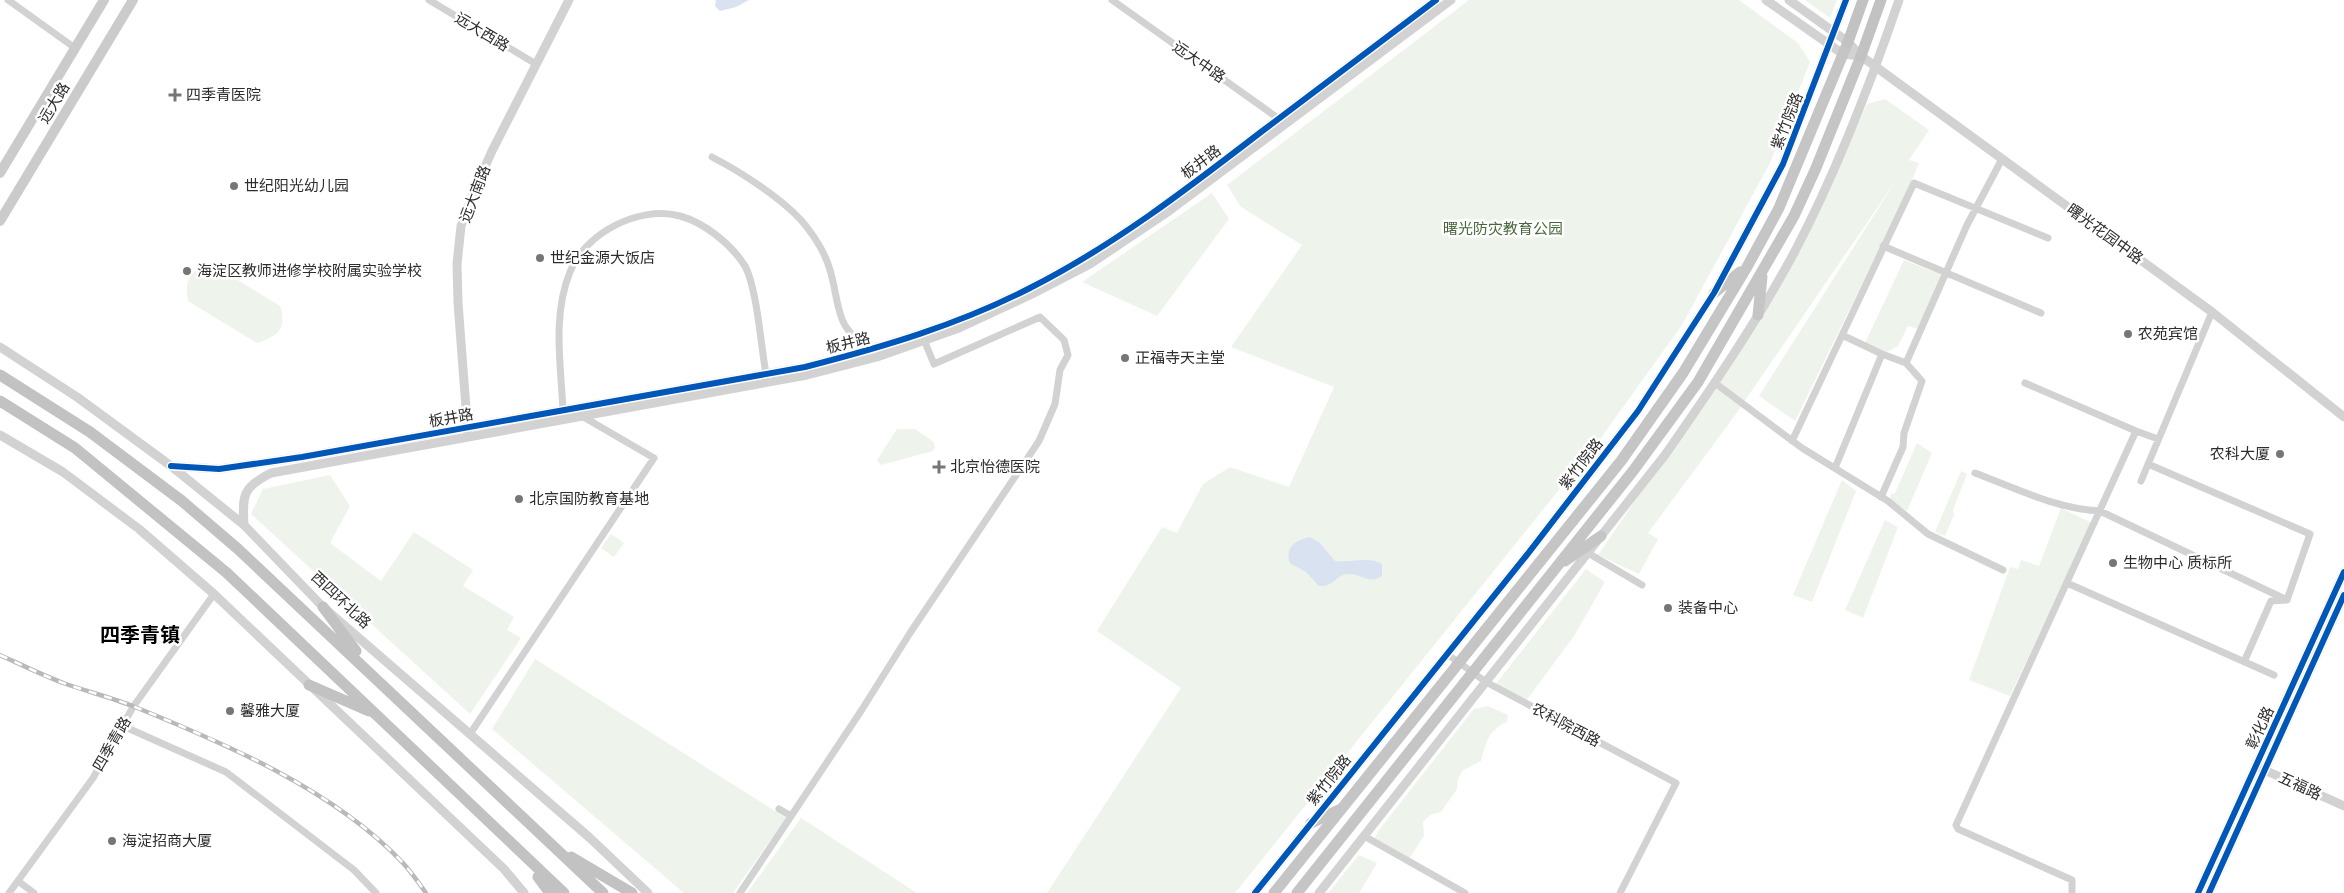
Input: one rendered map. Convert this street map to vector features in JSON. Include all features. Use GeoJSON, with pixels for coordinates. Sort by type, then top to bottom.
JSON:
{"type":"FeatureCollection","features":[{"type":"Feature","properties":{"kind":"highway","name":"紫竹院路"},"geometry":{"type":"LineString","coordinates":[[1848,42],[1863,0]]}},
{"type":"Feature","properties":{"kind":"highway"},"geometry":{"type":"LineString","coordinates":[[1861,56],[1881,0]]}},
{"type":"Feature","properties":{"kind":"highway"},"geometry":{"type":"LineString","coordinates":[[0,375],[90,432],[182,501],[238,549],[603,893]]}},
{"type":"Feature","properties":{"kind":"highway"},"geometry":{"type":"LineString","coordinates":[[0,400],[75,448],[228,573],[524,857],[564,893]]}},
{"type":"Feature","properties":{"kind":"highway"},"geometry":{"type":"LineString","coordinates":[[323,607],[373,675]]}},
{"type":"Feature","properties":{"kind":"highway"},"geometry":{"type":"LineString","coordinates":[[309,685],[377,715]]}},
{"type":"Feature","properties":{"kind":"highway"},"geometry":{"type":"LineString","coordinates":[[552,845],[632,893]]}},
{"type":"Feature","properties":{"kind":"highway"},"geometry":{"type":"LineString","coordinates":[[524,857],[550,893]]}},
{"type":"Feature","properties":{"kind":"main road","name":"远大路"},"geometry":{"type":"LineString","coordinates":[[0,173],[104,0]]}},
{"type":"Feature","properties":{"kind":"main road","name":"远大路"},"geometry":{"type":"LineString","coordinates":[[0,221],[134,0]]}},
{"type":"Feature","properties":{"kind":"main road","name":"紫竹院路"},"geometry":{"type":"LineString","coordinates":[[1274,893],[1621,461],[1683,373],[1747,267],[1779,208],[1848,42]]}},
{"type":"Feature","properties":{"kind":"main road"},"geometry":{"type":"LineString","coordinates":[[1297,893],[1632,471],[1698,382],[1794,216],[1816,168],[1861,56]]}},
{"type":"Feature","properties":{"kind":"main road"},"geometry":{"type":"LineString","coordinates":[[1714,293],[1747,267]]}},
{"type":"Feature","properties":{"kind":"main road"},"geometry":{"type":"LineString","coordinates":[[1758,316],[1762,274]]}},
{"type":"Feature","properties":{"kind":"main road"},"geometry":{"type":"LineString","coordinates":[[1554,569],[1601,536]]}},
{"type":"Feature","properties":{"kind":"main road"},"geometry":{"type":"LineString","coordinates":[[1311,823],[1343,808]]}},
{"type":"Feature","properties":{"kind":"street"},"geometry":{"type":"LineString","coordinates":[[8,0],[75,48]]}},
{"type":"Feature","properties":{"kind":"street","name":"远大西路"},"geometry":{"type":"LineString","coordinates":[[429,0],[536,64]]}},
{"type":"Feature","properties":{"kind":"street","name":"远大南路"},"geometry":{"type":"LineString","coordinates":[[468,432],[458,303],[457,264],[461,226],[474,190],[569,0]]}},
{"type":"Feature","properties":{"kind":"street","name":"远大中路"},"geometry":{"type":"LineString","coordinates":[[1112,0],[1282,121]]}},
{"type":"Feature","properties":{"kind":"street","name":"板井路"},"geometry":{"type":"LineString","coordinates":[[172,466],[219,469],[468,432],[568,410],[766,374],[874,349],[956,322],[1029,289],[1086,257],[1148,218],[1282,121],[1436,0]]}},
{"type":"Feature","properties":{"kind":"street"},"geometry":{"type":"LineString","coordinates":[[244,525],[242,499],[256,480],[271,473],[468,432],[582,416],[807,374],[877,356],[959,328],[1090,264],[1169,211],[1282,121],[1451,0]]}},
{"type":"Feature","properties":{"kind":"street"},"geometry":{"type":"LineString","coordinates":[[1766,0],[1843,54],[1861,56]]}},
{"type":"Feature","properties":{"kind":"street"},"geometry":{"type":"LineString","coordinates":[[1789,0],[1848,42],[1861,56]]}},
{"type":"Feature","properties":{"kind":"street","name":"紫竹院路"},"geometry":{"type":"LineString","coordinates":[[1255,893],[1447,654],[1638,411],[1714,293],[1783,164],[1835,33],[1846,0]]}},
{"type":"Feature","properties":{"kind":"street"},"geometry":{"type":"LineString","coordinates":[[1319,893],[1665,455],[1715,383],[1758,316],[1795,251],[1825,188],[1876,66],[1900,0]]}},
{"type":"Feature","properties":{"kind":"street","name":"曙光花园中路"},"geometry":{"type":"LineString","coordinates":[[1861,56],[2212,312],[2344,417]]}},
{"type":"Feature","properties":{"kind":"street"},"geometry":{"type":"LineString","coordinates":[[712,157],[742,173],[772,196],[808,228],[823,252],[830,271],[838,314],[850,334],[874,349]]}},
{"type":"Feature","properties":{"kind":"street"},"geometry":{"type":"LineString","coordinates":[[1906,363],[1976,208],[2002,159]]}},
{"type":"Feature","properties":{"kind":"street"},"geometry":{"type":"LineString","coordinates":[[1792,440],[1914,183],[2048,238]]}},
{"type":"Feature","properties":{"kind":"street"},"geometry":{"type":"LineString","coordinates":[[470,734],[654,458],[582,416],[568,410],[559,329],[563,295],[570,271],[587,245],[602,232],[639,217],[662,214],[679,216],[713,233],[733,251],[745,267],[752,283],[766,374]]}},
{"type":"Feature","properties":{"kind":"street"},"geometry":{"type":"LineString","coordinates":[[1883,246],[2041,312]]}},
{"type":"Feature","properties":{"kind":"street"},"geometry":{"type":"LineString","coordinates":[[2141,481],[2212,312]]}},
{"type":"Feature","properties":{"kind":"street"},"geometry":{"type":"LineString","coordinates":[[740,893],[910,633],[1039,441],[1055,404],[1060,370],[1068,355],[1064,340],[1040,318],[934,364],[924,340]]}},
{"type":"Feature","properties":{"kind":"street"},"geometry":{"type":"LineString","coordinates":[[1842,335],[1906,363],[1922,380],[1904,433],[1902,447],[1881,497]]}},
{"type":"Feature","properties":{"kind":"street","name":"西四环北路"},"geometry":{"type":"LineString","coordinates":[[0,347],[77,397],[172,466],[244,525],[323,607],[590,838],[648,893]]}},
{"type":"Feature","properties":{"kind":"street"},"geometry":{"type":"LineString","coordinates":[[1834,468],[1882,354]]}},
{"type":"Feature","properties":{"kind":"street"},"geometry":{"type":"LineString","coordinates":[[1715,383],[1792,440],[1881,497],[1928,534],[2003,570]]}},
{"type":"Feature","properties":{"kind":"street"},"geometry":{"type":"LineString","coordinates":[[2024,383],[2158,439]]}},
{"type":"Feature","properties":{"kind":"street"},"geometry":{"type":"LineString","coordinates":[[2072,893],[2072,880],[1958,829],[1956,825],[2136,431]]}},
{"type":"Feature","properties":{"kind":"street"},"geometry":{"type":"LineString","coordinates":[[0,435],[70,478],[138,529],[214,594],[504,869],[524,893]]}},
{"type":"Feature","properties":{"kind":"street"},"geometry":{"type":"LineString","coordinates":[[2148,464],[2310,534],[2287,600]]}},
{"type":"Feature","properties":{"kind":"street"},"geometry":{"type":"LineString","coordinates":[[1974,473],[2037,497],[2082,510],[2100,511],[2287,600]]}},
{"type":"Feature","properties":{"kind":"street"},"geometry":{"type":"LineString","coordinates":[[1588,553],[1642,584]]}},
{"type":"Feature","properties":{"kind":"street","name":"彰化路"},"geometry":{"type":"LineString","coordinates":[[2209,893],[2344,572]]}},
{"type":"Feature","properties":{"kind":"street"},"geometry":{"type":"LineString","coordinates":[[2067,583],[2274,675]]}},
{"type":"Feature","properties":{"kind":"street","name":"四季青路"},"geometry":{"type":"LineString","coordinates":[[9,893],[93,778],[133,707],[214,594]]}},
{"type":"Feature","properties":{"kind":"street","name":"彰化路"},"geometry":{"type":"LineString","coordinates":[[2198,893],[2261,768],[2344,595]]}},
{"type":"Feature","properties":{"kind":"street"},"geometry":{"type":"LineString","coordinates":[[2244,662],[2271,601],[2287,600]]}},
{"type":"Feature","properties":{"kind":"street","name":"农科院西路"},"geometry":{"type":"LineString","coordinates":[[1447,654],[1486,682],[1676,783],[1620,893]]}},
{"type":"Feature","properties":{"kind":"street"},"geometry":{"type":"LineString","coordinates":[[123,726],[226,772],[354,870],[376,893]]}},
{"type":"Feature","properties":{"kind":"street","name":"五福路"},"geometry":{"type":"LineString","coordinates":[[2261,768],[2344,806]]}},
{"type":"Feature","properties":{"kind":"street"},"geometry":{"type":"LineString","coordinates":[[779,809],[791,816]]}},
{"type":"Feature","properties":{"kind":"street"},"geometry":{"type":"LineString","coordinates":[[1364,836],[1465,893]]}},
{"type":"Feature","properties":{"kind":"street"},"geometry":{"type":"LineString","coordinates":[[18,881],[34,893]]}},
{"type":"Feature","properties":{"kind":"green space","name":"曙光防灾教育公园"},"geometry":{"type":"Polygon","coordinates":[[[1469,0],[1739,0],[1798,43],[1810,62],[1770,163],[1682,325],[1603,435],[1235,893],[1047,893],[1181,688],[1097,631],[1162,527],[1177,533],[1203,484],[1230,467],[1289,487],[1334,387],[1231,347],[1302,245],[1241,207],[1227,185],[1469,0]]]}},
{"type":"Feature","properties":{"kind":"green space"},"geometry":{"type":"Polygon","coordinates":[[[1805,0],[1837,0],[1830,18],[1805,0]]]}},
{"type":"Feature","properties":{"kind":"green space"},"geometry":{"type":"Polygon","coordinates":[[[1885,99],[1929,130],[1909,160],[1919,163],[1905,196],[1795,421],[1759,396],[1897,179],[1733,418],[1648,533],[1658,539],[1639,574],[1598,555],[1715,383],[1795,258],[1867,104],[1885,99]]]}},
{"type":"Feature","properties":{"kind":"green space"},"geometry":{"type":"Polygon","coordinates":[[[1212,193],[1229,219],[1157,316],[1082,282],[1212,193]]]}},
{"type":"Feature","properties":{"kind":"green space"},"geometry":{"type":"Polygon","coordinates":[[[1904,260],[1942,275],[1918,329],[1908,326],[1898,346],[1887,352],[1865,343],[1904,260]]]}},
{"type":"Feature","properties":{"kind":"green space"},"geometry":{"type":"Polygon","coordinates":[[[212,264],[280,306],[283,320],[279,331],[270,338],[257,343],[188,301],[187,287],[191,276],[199,269],[212,264]]]}},
{"type":"Feature","properties":{"kind":"green space"},"geometry":{"type":"Polygon","coordinates":[[[897,429],[915,429],[934,442],[935,447],[933,451],[881,465],[877,460],[897,429]]]}},
{"type":"Feature","properties":{"kind":"green space"},"geometry":{"type":"Polygon","coordinates":[[[1917,443],[1932,453],[1907,511],[1890,501],[1891,494],[1895,493],[1917,443]]]}},
{"type":"Feature","properties":{"kind":"green space"},"geometry":{"type":"Polygon","coordinates":[[[1961,471],[1967,474],[1945,536],[1935,532],[1961,471]]]}},
{"type":"Feature","properties":{"kind":"green space"},"geometry":{"type":"Polygon","coordinates":[[[330,475],[350,506],[330,543],[381,581],[414,532],[473,570],[463,586],[514,617],[507,630],[521,638],[470,714],[251,514],[263,489],[330,475]]]}},
{"type":"Feature","properties":{"kind":"green space"},"geometry":{"type":"Polygon","coordinates":[[[1842,480],[1856,491],[1812,602],[1793,595],[1842,480]]]}},
{"type":"Feature","properties":{"kind":"green space"},"geometry":{"type":"Polygon","coordinates":[[[2061,508],[2092,523],[2010,696],[1969,680],[2010,567],[2018,569],[2021,560],[2039,566],[2061,508]]]}},
{"type":"Feature","properties":{"kind":"green space"},"geometry":{"type":"Polygon","coordinates":[[[1885,520],[1898,527],[1863,618],[1845,610],[1885,520]]]}},
{"type":"Feature","properties":{"kind":"green space"},"geometry":{"type":"Polygon","coordinates":[[[611,534],[624,543],[614,557],[601,548],[611,534]]]}},
{"type":"Feature","properties":{"kind":"green space"},"geometry":{"type":"Polygon","coordinates":[[[1586,569],[1605,582],[1574,636],[1526,701],[1495,685],[1586,569]]]}},
{"type":"Feature","properties":{"kind":"green space"},"geometry":{"type":"Polygon","coordinates":[[[535,659],[786,818],[733,893],[684,893],[492,729],[535,659]]]}},
{"type":"Feature","properties":{"kind":"green space"},"geometry":{"type":"Polygon","coordinates":[[[1488,706],[1508,715],[1507,722],[1492,733],[1486,743],[1481,761],[1462,771],[1458,779],[1457,789],[1441,812],[1430,815],[1423,822],[1424,836],[1409,859],[1374,840],[1379,830],[1474,709],[1488,706]]]}},
{"type":"Feature","properties":{"kind":"green space"},"geometry":{"type":"Polygon","coordinates":[[[801,818],[917,893],[747,893],[801,818]]]}},
{"type":"Feature","properties":{"kind":"green space"},"geometry":{"type":"Polygon","coordinates":[[[1359,855],[1377,863],[1359,893],[1328,893],[1359,855]]]}},
{"type":"Feature","properties":{"kind":"shaded area"},"geometry":{"type":"Polygon","coordinates":[[[716,0],[749,0],[736,7],[720,11],[715,6],[716,0]]]}},
{"type":"Feature","properties":{"kind":"shaded area"},"geometry":{"type":"Polygon","coordinates":[[[1310,537],[1320,543],[1335,561],[1372,560],[1382,564],[1382,576],[1369,579],[1348,574],[1340,576],[1328,585],[1319,586],[1306,572],[1290,563],[1289,553],[1292,545],[1310,537]]]}},
{"type":"Feature","properties":{"kind":"railway"},"geometry":{"type":"LineString","coordinates":[[0,655],[58,681],[127,704],[170,721],[242,753],[312,791],[345,813],[375,837],[403,863],[426,893]]}},
{"type":"Feature","properties":{"kind":"cycle path"},"geometry":{"type":"LineString","coordinates":[[171,466],[219,469],[302,457],[805,367],[891,343],[948,324],[1003,301],[1061,272],[1149,216],[1436,0]]}},
{"type":"Feature","properties":{"kind":"cycle path"},"geometry":{"type":"LineString","coordinates":[[1255,893],[1526,556],[1638,411],[1714,293],[1783,164],[1846,0]]}},
{"type":"Feature","properties":{"kind":"cycle path"},"geometry":{"type":"LineString","coordinates":[[2198,893],[2344,572]]}},
{"type":"Feature","properties":{"kind":"cycle path"},"geometry":{"type":"LineString","coordinates":[[2209,893],[2344,595]]}},
{"type":"Feature","properties":{"kind":"place","name":"四季青医院"},"geometry":{"type":"Point","coordinates":[175,95]}},
{"type":"Feature","properties":{"kind":"place","name":"世纪阳光幼儿园"},"geometry":{"type":"Point","coordinates":[234,186]}},
{"type":"Feature","properties":{"kind":"place","name":"世纪金源大饭店"},"geometry":{"type":"Point","coordinates":[540,258]}},
{"type":"Feature","properties":{"kind":"place","name":"海淀区教师进修学校附属实验学校"},"geometry":{"type":"Point","coordinates":[187,271]}},
{"type":"Feature","properties":{"kind":"place","name":"农苑宾馆"},"geometry":{"type":"Point","coordinates":[2128,334]}},
{"type":"Feature","properties":{"kind":"place","name":"正福寺天主堂"},"geometry":{"type":"Point","coordinates":[1125,358]}},
{"type":"Feature","properties":{"kind":"place","name":"农科大厦"},"geometry":{"type":"Point","coordinates":[2280,454]}},
{"type":"Feature","properties":{"kind":"place","name":"北京怡德医院"},"geometry":{"type":"Point","coordinates":[939,467]}},
{"type":"Feature","properties":{"kind":"place","name":"北京国防教育基地"},"geometry":{"type":"Point","coordinates":[519,499]}},
{"type":"Feature","properties":{"kind":"place","name":"生物中心 质标所"},"geometry":{"type":"Point","coordinates":[2113,563]}},
{"type":"Feature","properties":{"kind":"place","name":"装备中心"},"geometry":{"type":"Point","coordinates":[1668,608]}},
{"type":"Feature","properties":{"kind":"place","name":"馨雅大厦"},"geometry":{"type":"Point","coordinates":[230,711]}},
{"type":"Feature","properties":{"kind":"place","name":"海淀招商大厦"},"geometry":{"type":"Point","coordinates":[112,841]}},
{"type":"Feature","properties":{"kind":"district","name":"四季青镇"},"geometry":{"type":"Point","coordinates":[140,635]}}]}
